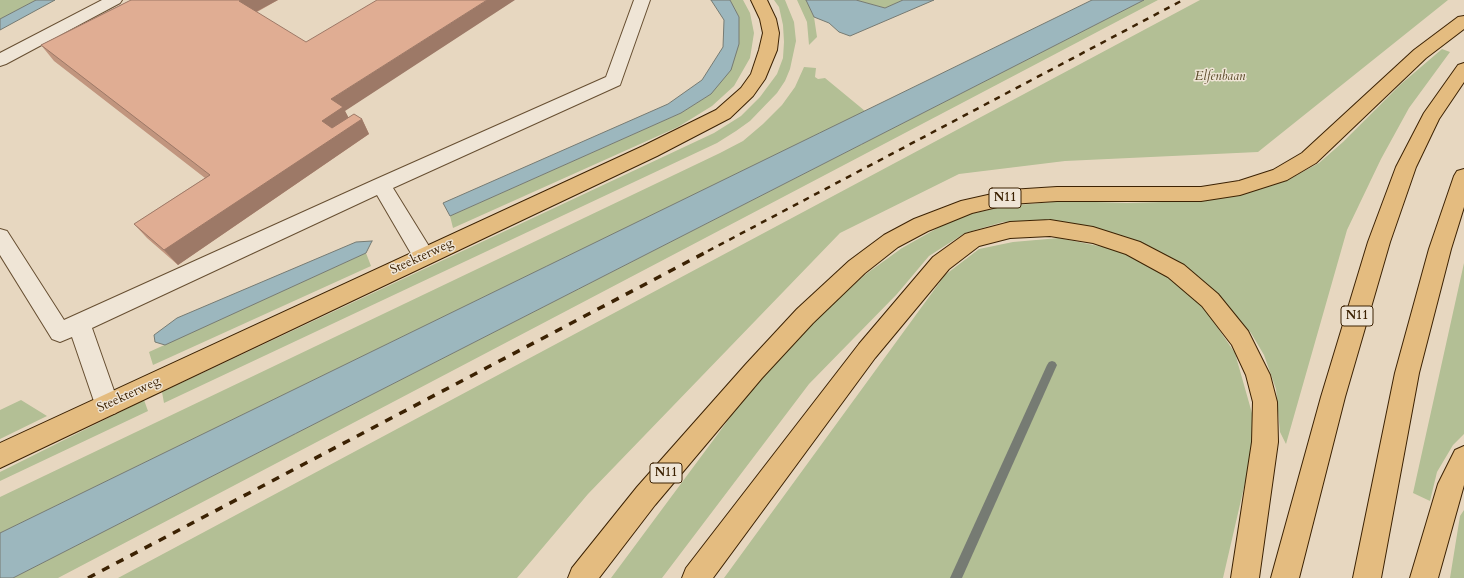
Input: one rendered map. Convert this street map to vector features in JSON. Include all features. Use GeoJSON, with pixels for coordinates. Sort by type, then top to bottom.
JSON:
{"type":"FeatureCollection","features":[{"type":"Feature","properties":{"kind":"main road","name":"Steekterweg"},"geometry":{"type":"LineString","coordinates":[[0,456],[650,151],[723,114],[747,92],[759,75],[768,50],[771,33],[768,18],[759,0]]}},
{"type":"Feature","properties":{"kind":"main road","name":"N11"},"geometry":{"type":"LineString","coordinates":[[582,578],[646,496],[754,371],[811,311],[857,267],[892,241],[921,225],[968,206],[1010,197],[1057,194],[1201,194],[1240,188],[1280,175],[1309,158],[1420,54],[1464,21]]}},
{"type":"Feature","properties":{"kind":"main road","name":"N11"},"geometry":{"type":"LineString","coordinates":[[1285,578],[1333,396],[1379,242],[1406,167],[1431,116],[1464,69]]}},
{"type":"Feature","properties":{"kind":"main road"},"geometry":{"type":"LineString","coordinates":[[1367,578],[1408,373],[1440,249],[1464,176]]}},
{"type":"Feature","properties":{"kind":"main road"},"geometry":{"type":"LineString","coordinates":[[696,578],[867,351],[941,263],[972,240],[1010,230],[1050,228],[1094,235],[1133,248],[1176,271],[1210,300],[1240,338],[1258,375],[1265,402],[1265,442],[1245,578]]}},
{"type":"Feature","properties":{"kind":"main road"},"geometry":{"type":"LineString","coordinates":[[1424,578],[1451,484],[1464,458]]}},
{"type":"Feature","properties":{"kind":"lane"},"geometry":{"type":"LineString","coordinates":[[0,60],[114,0]]}},
{"type":"Feature","properties":{"kind":"lane"},"geometry":{"type":"LineString","coordinates":[[0,237],[60,332],[381,185],[614,81],[642,0]]}},
{"type":"Feature","properties":{"kind":"lane"},"geometry":{"type":"LineString","coordinates":[[381,185],[424,256]]}},
{"type":"Feature","properties":{"kind":"lane"},"geometry":{"type":"LineString","coordinates":[[79,324],[108,406]]}},
{"type":"Feature","properties":{"kind":"green space"},"geometry":{"type":"Polygon","coordinates":[[[0,0],[36,0],[0,19],[0,0]]]}},
{"type":"Feature","properties":{"kind":"green space"},"geometry":{"type":"Polygon","coordinates":[[[730,0],[743,0],[750,13],[754,33],[750,58],[734,86],[712,106],[678,127],[453,228],[450,216],[681,113],[711,94],[739,17],[730,0]]]}},
{"type":"Feature","properties":{"kind":"green space"},"geometry":{"type":"Polygon","coordinates":[[[774,0],[785,0],[794,22],[796,41],[790,69],[785,81],[777,93],[750,121],[736,131],[717,143],[164,403],[162,392],[714,133],[741,116],[760,97],[777,74],[783,58],[783,25],[779,7],[774,0]]]}},
{"type":"Feature","properties":{"kind":"green space"},"geometry":{"type":"Polygon","coordinates":[[[797,0],[806,0],[814,17],[817,37],[809,45],[807,22],[797,0]]]}},
{"type":"Feature","properties":{"kind":"green space"},"geometry":{"type":"Polygon","coordinates":[[[856,0],[903,0],[885,8],[856,0]]]}},
{"type":"Feature","properties":{"kind":"green space"},"geometry":{"type":"Polygon","coordinates":[[[1144,0],[1158,0],[58,578],[13,578],[1144,0]]]}},
{"type":"Feature","properties":{"kind":"green space","name":"Elfenbaan"},"geometry":{"type":"Polygon","coordinates":[[[1200,0],[1448,0],[1258,152],[1065,161],[959,174],[840,233],[588,494],[517,578],[118,578],[1200,0]]]}},
{"type":"Feature","properties":{"kind":"green space"},"geometry":{"type":"Polygon","coordinates":[[[1442,49],[1450,52],[1409,108],[1381,159],[1347,230],[1286,444],[1280,432],[1276,389],[1264,355],[1251,333],[1220,297],[1075,224],[1041,220],[1003,222],[965,233],[929,256],[897,294],[809,384],[662,578],[611,578],[766,369],[812,322],[866,274],[902,248],[952,220],[966,215],[1006,206],[1064,201],[1127,203],[1199,201],[1241,195],[1286,181],[1319,163],[1343,142],[1401,84],[1442,49]]]}},
{"type":"Feature","properties":{"kind":"green space"},"geometry":{"type":"Polygon","coordinates":[[[804,67],[816,68],[815,77],[818,79],[825,78],[865,111],[0,533],[0,497],[743,141],[782,105],[795,87],[804,67]]]}},
{"type":"Feature","properties":{"kind":"green space"},"geometry":{"type":"Polygon","coordinates":[[[1059,238],[1118,250],[1163,274],[1198,299],[1235,353],[1257,431],[1223,578],[724,578],[945,275],[979,249],[1013,242],[1059,238]]]}},
{"type":"Feature","properties":{"kind":"green space"},"geometry":{"type":"Polygon","coordinates":[[[366,253],[371,266],[153,365],[149,352],[366,253]]]}},
{"type":"Feature","properties":{"kind":"green space"},"geometry":{"type":"Polygon","coordinates":[[[1464,263],[1464,434],[1453,445],[1437,472],[1430,501],[1413,493],[1464,263]]]}},
{"type":"Feature","properties":{"kind":"green space"},"geometry":{"type":"Polygon","coordinates":[[[21,400],[47,416],[0,439],[0,410],[21,400]]]}},
{"type":"Feature","properties":{"kind":"green space"},"geometry":{"type":"Polygon","coordinates":[[[144,400],[148,411],[0,481],[0,472],[144,400]]]}},
{"type":"Feature","properties":{"kind":"green space"},"geometry":{"type":"Polygon","coordinates":[[[1464,510],[1464,578],[1450,578],[1460,516],[1464,510]]]}},
{"type":"Feature","properties":{"kind":"water"},"geometry":{"type":"Polygon","coordinates":[[[36,0],[55,0],[0,30],[0,19],[36,0]]]}},
{"type":"Feature","properties":{"kind":"water"},"geometry":{"type":"Polygon","coordinates":[[[711,0],[730,0],[739,17],[739,44],[731,70],[711,94],[681,113],[450,216],[443,203],[668,104],[702,80],[723,47],[724,20],[711,0]]]}},
{"type":"Feature","properties":{"kind":"water"},"geometry":{"type":"Polygon","coordinates":[[[806,0],[856,0],[885,8],[903,0],[934,0],[850,36],[839,32],[829,23],[814,17],[806,0]]]}},
{"type":"Feature","properties":{"kind":"water"},"geometry":{"type":"Polygon","coordinates":[[[1092,0],[1144,0],[13,578],[0,578],[0,533],[1092,0]]]}},
{"type":"Feature","properties":{"kind":"water"},"geometry":{"type":"Polygon","coordinates":[[[372,241],[366,253],[165,345],[155,342],[154,335],[177,318],[356,242],[372,241]]]}},
{"type":"Feature","properties":{"kind":"building"},"geometry":{"type":"Polygon","coordinates":[[[131,0],[241,0],[239,1],[306,42],[377,0],[487,0],[331,99],[343,107],[322,121],[332,128],[354,114],[362,119],[164,250],[134,224],[210,175],[41,45],[131,0]]]}},
{"type":"Feature","properties":{"kind":"waterway"},"geometry":{"type":"LineString","coordinates":[[956,578],[1052,365]]}},
{"type":"Feature","properties":{"kind":"railway"},"geometry":{"type":"LineString","coordinates":[[708,251],[1183,0]]}},
{"type":"Feature","properties":{"kind":"railway"},"geometry":{"type":"LineString","coordinates":[[88,578],[710,250]]}}]}
